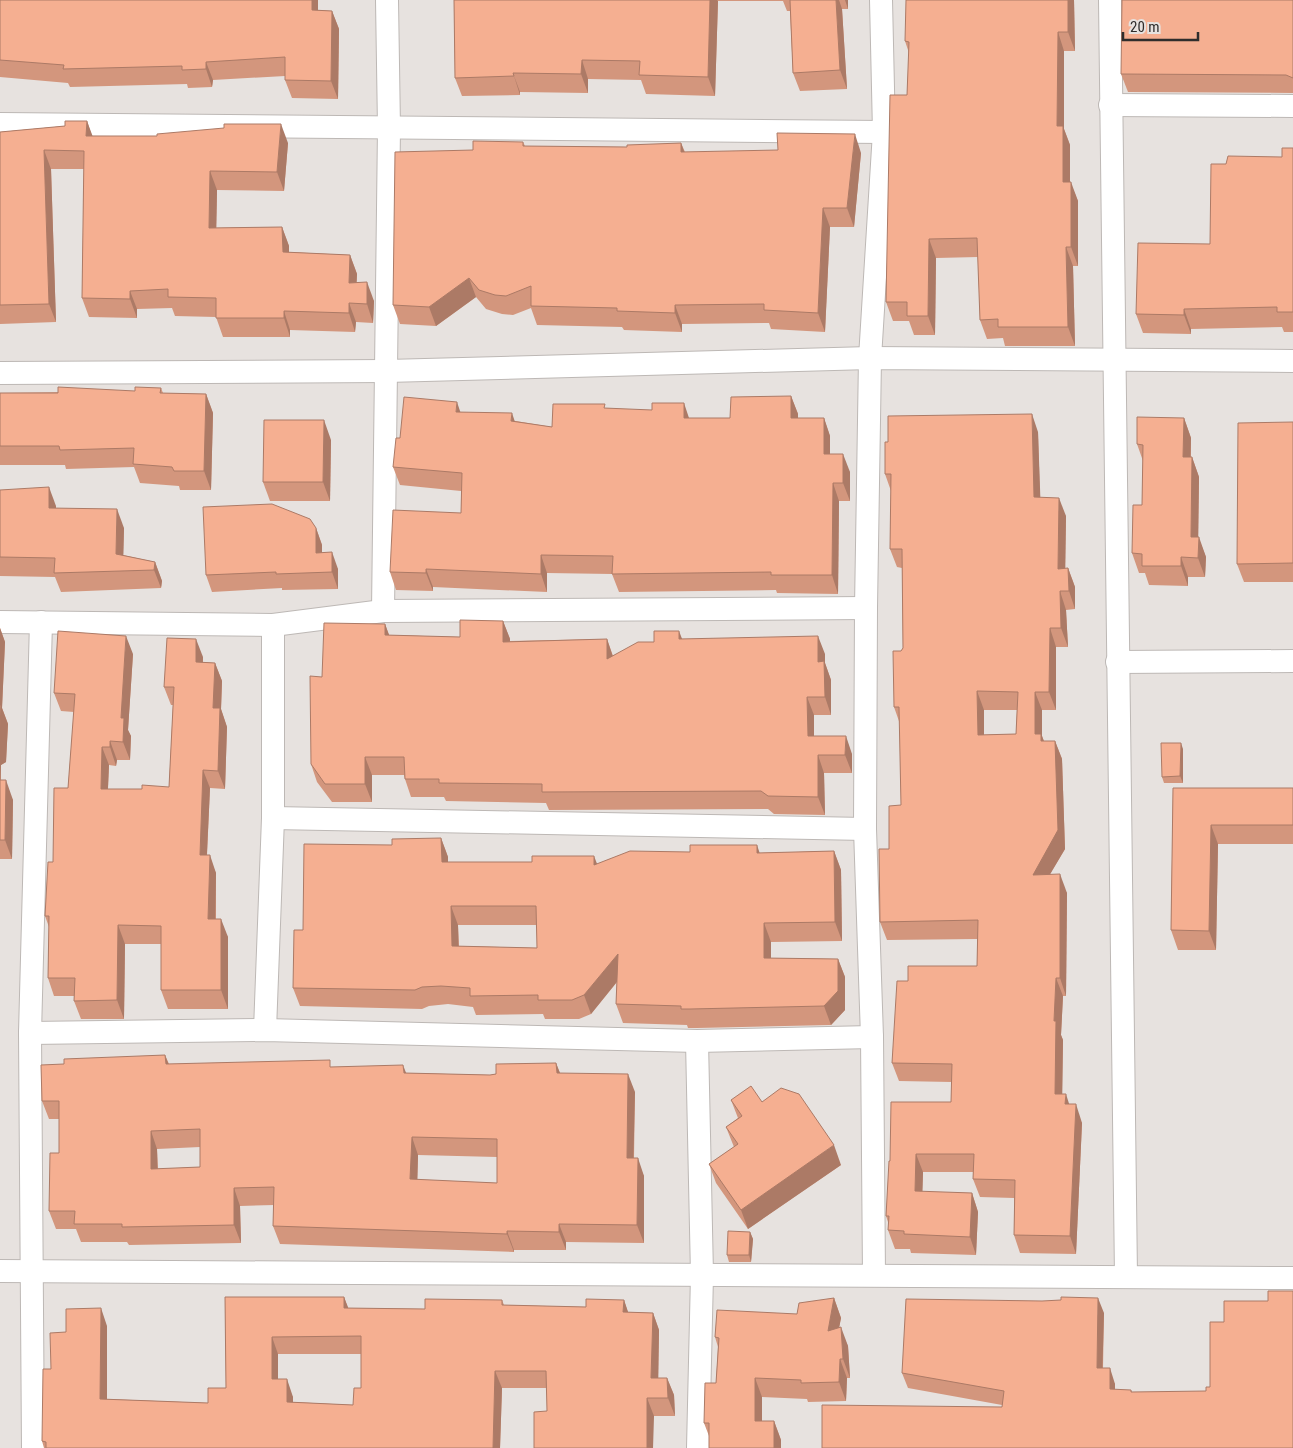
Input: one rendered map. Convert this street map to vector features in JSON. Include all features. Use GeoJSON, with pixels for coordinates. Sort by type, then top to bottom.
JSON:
{"type":"FeatureCollection","features":[{"type":"Feature","properties":{"kind":"street"},"geometry":{"type":"LineString","coordinates":[[383,611],[388,371],[389,128],[387,0]]}},
{"type":"Feature","properties":{"kind":"street"},"geometry":{"type":"LineString","coordinates":[[874,1275],[872,1037],[865,829],[866,608],[870,358],[884,132],[881,0]]}},
{"type":"Feature","properties":{"kind":"street"},"geometry":{"type":"LineString","coordinates":[[1110,0],[1126,1277]]}},
{"type":"Feature","properties":{"kind":"street"},"geometry":{"type":"LineString","coordinates":[[1110,105],[1293,106]]}},
{"type":"Feature","properties":{"kind":"street"},"geometry":{"type":"LineString","coordinates":[[0,124],[884,132]]}},
{"type":"Feature","properties":{"kind":"street"},"geometry":{"type":"LineString","coordinates":[[0,374],[388,371],[870,358],[1293,361]]}},
{"type":"Feature","properties":{"kind":"street"},"geometry":{"type":"LineString","coordinates":[[0,622],[273,625],[383,611],[866,608]]}},
{"type":"Feature","properties":{"kind":"street"},"geometry":{"type":"LineString","coordinates":[[33,1448],[30,1033],[40,622]]}},
{"type":"Feature","properties":{"kind":"street"},"geometry":{"type":"LineString","coordinates":[[265,1030],[273,818],[273,625]]}},
{"type":"Feature","properties":{"kind":"street"},"geometry":{"type":"LineString","coordinates":[[1117,662],[1293,661]]}},
{"type":"Feature","properties":{"kind":"street"},"geometry":{"type":"LineString","coordinates":[[273,818],[865,829]]}},
{"type":"Feature","properties":{"kind":"street"},"geometry":{"type":"LineString","coordinates":[[30,1033],[265,1030],[698,1041],[872,1037]]}},
{"type":"Feature","properties":{"kind":"street"},"geometry":{"type":"LineString","coordinates":[[698,1041],[702,1275],[698,1448]]}},
{"type":"Feature","properties":{"kind":"street"},"geometry":{"type":"LineString","coordinates":[[0,1271],[1293,1278]]}},
{"type":"Feature","properties":{"kind":"building"},"geometry":{"type":"Polygon","coordinates":[[[0,0],[312,0],[312,10],[332,11],[331,81],[285,80],[285,57],[206,62],[206,69],[182,70],[182,66],[63,69],[64,65],[0,60],[0,0]]]}},
{"type":"Feature","properties":{"kind":"building"},"geometry":{"type":"Polygon","coordinates":[[[454,0],[710,0],[708,77],[639,75],[640,61],[582,60],[581,74],[513,73],[514,76],[455,78],[454,0]]]}},
{"type":"Feature","properties":{"kind":"building"},"geometry":{"type":"Polygon","coordinates":[[[790,0],[836,0],[840,70],[793,73],[790,0]]]}},
{"type":"Feature","properties":{"kind":"building"},"geometry":{"type":"Polygon","coordinates":[[[906,0],[1068,0],[1068,32],[1058,32],[1057,126],[1063,126],[1063,182],[1071,182],[1071,247],[1066,247],[1068,327],[998,327],[998,319],[980,320],[977,238],[929,239],[928,316],[907,316],[907,302],[886,302],[890,95],[907,95],[909,42],[905,41],[906,0]]]}},
{"type":"Feature","properties":{"kind":"building"},"geometry":{"type":"Polygon","coordinates":[[[1122,0],[1293,0],[1293,78],[1286,75],[1121,74],[1122,0]]]}},
{"type":"Feature","properties":{"kind":"building"},"geometry":{"type":"Polygon","coordinates":[[[65,121],[87,121],[86,136],[157,136],[157,134],[224,128],[224,124],[281,124],[277,172],[210,171],[209,228],[282,227],[283,252],[350,255],[349,283],[367,282],[367,304],[349,303],[349,313],[284,311],[284,318],[216,318],[216,298],[168,297],[168,289],[130,291],[130,299],[82,298],[84,151],[44,150],[49,304],[0,305],[0,132],[65,126],[65,121]]]}},
{"type":"Feature","properties":{"kind":"building"},"geometry":{"type":"Polygon","coordinates":[[[777,133],[855,134],[847,208],[823,208],[818,313],[764,310],[764,304],[675,305],[675,313],[617,311],[617,308],[531,306],[531,286],[506,296],[495,295],[479,290],[469,278],[429,307],[393,305],[395,152],[473,150],[473,141],[523,142],[523,146],[627,147],[627,145],[681,143],[681,152],[778,150],[777,133]]]}},
{"type":"Feature","properties":{"kind":"building"},"geometry":{"type":"Polygon","coordinates":[[[1282,148],[1293,148],[1293,312],[1277,312],[1277,307],[1184,309],[1184,315],[1136,314],[1138,243],[1210,244],[1211,164],[1226,164],[1228,156],[1282,157],[1282,148]]]}},
{"type":"Feature","properties":{"kind":"building"},"geometry":{"type":"Polygon","coordinates":[[[58,387],[135,391],[135,387],[161,388],[160,393],[206,394],[204,471],[174,471],[172,467],[133,464],[134,448],[60,450],[59,446],[0,446],[0,393],[58,393],[58,387]]]}},
{"type":"Feature","properties":{"kind":"building"},"geometry":{"type":"Polygon","coordinates":[[[791,396],[791,418],[824,418],[824,454],[843,454],[843,483],[833,483],[832,575],[771,575],[771,572],[612,574],[613,556],[541,555],[541,574],[426,569],[426,573],[390,572],[393,510],[461,513],[462,473],[393,467],[396,438],[400,438],[404,397],[457,402],[456,412],[512,413],[511,421],[552,427],[553,404],[605,404],[604,408],[652,410],[652,403],[684,403],[684,418],[730,418],[731,397],[791,396]]]}},
{"type":"Feature","properties":{"kind":"building"},"geometry":{"type":"Polygon","coordinates":[[[1032,414],[1034,497],[1059,498],[1058,569],[1068,568],[1069,591],[1060,591],[1061,628],[1050,628],[1049,692],[1035,692],[1035,734],[1041,734],[1041,741],[1055,741],[1058,830],[1033,875],[1060,874],[1060,978],[1056,978],[1054,1021],[1056,1021],[1055,1094],[1066,1094],[1065,1104],[1076,1104],[1070,1236],[1014,1235],[1015,1180],[973,1179],[974,1154],[916,1154],[915,1191],[972,1193],[970,1237],[904,1234],[904,1231],[888,1230],[889,1216],[886,1216],[890,1161],[891,1102],[951,1102],[952,1064],[892,1063],[897,981],[908,981],[908,966],[977,966],[978,920],[880,922],[879,849],[889,849],[889,806],[901,805],[899,707],[894,707],[893,651],[901,651],[903,648],[902,549],[890,549],[891,474],[885,474],[885,442],[888,442],[888,416],[1032,414]],[[977,691],[978,735],[1016,734],[1018,692],[977,691]]]}},
{"type":"Feature","properties":{"kind":"building"},"geometry":{"type":"Polygon","coordinates":[[[1137,417],[1184,418],[1183,457],[1192,457],[1191,537],[1199,537],[1198,558],[1181,557],[1181,566],[1142,566],[1142,554],[1132,553],[1133,505],[1142,505],[1143,445],[1137,444],[1137,417]]]}},
{"type":"Feature","properties":{"kind":"building"},"geometry":{"type":"Polygon","coordinates":[[[264,420],[324,420],[323,482],[263,482],[264,420]]]}},
{"type":"Feature","properties":{"kind":"building"},"geometry":{"type":"Polygon","coordinates":[[[1293,422],[1293,563],[1237,564],[1238,423],[1293,422]]]}},
{"type":"Feature","properties":{"kind":"building"},"geometry":{"type":"Polygon","coordinates":[[[49,487],[49,508],[117,509],[116,554],[155,562],[154,570],[54,573],[55,558],[0,557],[0,490],[49,487]]]}},
{"type":"Feature","properties":{"kind":"building"},"geometry":{"type":"Polygon","coordinates":[[[272,504],[310,519],[316,528],[316,553],[332,552],[332,572],[206,575],[203,507],[272,504]]]}},
{"type":"Feature","properties":{"kind":"building"},"geometry":{"type":"Polygon","coordinates":[[[460,620],[503,621],[503,642],[607,639],[607,659],[638,642],[654,642],[654,631],[679,631],[679,639],[818,636],[818,662],[824,661],[825,697],[807,697],[808,736],[846,736],[845,755],[818,755],[818,797],[768,796],[761,791],[542,792],[542,784],[439,783],[439,779],[405,779],[404,757],[365,757],[365,784],[325,784],[311,764],[310,676],[322,677],[324,623],[385,624],[385,635],[460,637],[460,620]]]}},
{"type":"Feature","properties":{"kind":"building"},"geometry":{"type":"Polygon","coordinates":[[[58,631],[126,636],[121,718],[124,718],[123,742],[110,741],[110,747],[102,747],[101,789],[142,789],[142,785],[169,787],[174,687],[164,687],[167,638],[196,639],[196,662],[215,663],[213,708],[220,708],[218,771],[203,770],[200,855],[210,855],[208,919],[221,919],[221,990],[161,990],[161,926],[118,925],[117,1000],[74,1001],[75,978],[48,978],[49,916],[45,916],[48,862],[53,862],[54,788],[68,788],[75,694],[54,693],[58,631]]]}},
{"type":"Feature","properties":{"kind":"building"},"geometry":{"type":"Polygon","coordinates":[[[1161,743],[1181,743],[1180,776],[1162,777],[1161,743]]]}},
{"type":"Feature","properties":{"kind":"building"},"geometry":{"type":"Polygon","coordinates":[[[0,780],[6,780],[5,840],[0,840],[0,780]]]}},
{"type":"Feature","properties":{"kind":"building"},"geometry":{"type":"Polygon","coordinates":[[[1173,788],[1293,788],[1293,825],[1211,825],[1209,931],[1171,930],[1173,788]]]}},
{"type":"Feature","properties":{"kind":"building"},"geometry":{"type":"Polygon","coordinates":[[[441,838],[442,862],[532,862],[532,856],[594,856],[594,865],[630,851],[690,852],[690,845],[757,845],[757,853],[834,851],[835,922],[764,923],[764,958],[838,959],[838,991],[824,1006],[681,1009],[681,1006],[616,1004],[618,954],[584,995],[572,1000],[538,1000],[538,995],[470,996],[470,988],[441,986],[422,987],[415,990],[293,988],[294,930],[303,930],[304,844],[392,845],[392,839],[441,838]],[[451,906],[452,946],[537,948],[536,906],[451,906]]]}},
{"type":"Feature","properties":{"kind":"building"},"geometry":{"type":"Polygon","coordinates":[[[165,1055],[166,1064],[330,1060],[330,1067],[403,1065],[404,1073],[490,1075],[496,1074],[496,1064],[556,1063],[557,1073],[628,1074],[627,1158],[638,1158],[637,1225],[559,1224],[559,1232],[507,1231],[507,1234],[273,1226],[274,1187],[234,1188],[234,1225],[122,1227],[122,1224],[74,1224],[75,1211],[49,1211],[50,1153],[59,1153],[59,1101],[42,1101],[41,1065],[64,1064],[64,1059],[165,1055]],[[200,1129],[151,1131],[151,1169],[200,1167],[200,1129]],[[412,1137],[410,1179],[497,1183],[497,1139],[412,1137]]]}},
{"type":"Feature","properties":{"kind":"building"},"geometry":{"type":"Polygon","coordinates":[[[751,1086],[762,1102],[781,1088],[799,1094],[834,1145],[741,1210],[709,1164],[738,1144],[726,1127],[742,1116],[731,1100],[751,1086]]]}},
{"type":"Feature","properties":{"kind":"building"},"geometry":{"type":"Polygon","coordinates":[[[728,1231],[750,1232],[749,1255],[727,1255],[728,1231]]]}},
{"type":"Feature","properties":{"kind":"building"},"geometry":{"type":"Polygon","coordinates":[[[1268,1291],[1293,1291],[1293,1448],[822,1448],[822,1405],[1002,1407],[1004,1391],[902,1373],[906,1299],[1042,1301],[1061,1300],[1061,1297],[1098,1298],[1097,1368],[1110,1368],[1110,1389],[1131,1390],[1131,1392],[1206,1391],[1206,1387],[1210,1387],[1210,1322],[1224,1322],[1224,1301],[1268,1301],[1268,1291]]]}},
{"type":"Feature","properties":{"kind":"building"},"geometry":{"type":"Polygon","coordinates":[[[225,1297],[344,1297],[344,1308],[425,1309],[425,1299],[502,1300],[502,1305],[586,1307],[586,1299],[624,1300],[623,1312],[653,1313],[651,1378],[667,1378],[668,1398],[647,1398],[647,1448],[534,1448],[534,1412],[547,1411],[546,1371],[495,1371],[493,1448],[46,1448],[46,1442],[42,1441],[43,1369],[51,1369],[50,1333],[66,1332],[66,1309],[101,1308],[100,1399],[208,1403],[208,1388],[226,1388],[225,1297]],[[361,1336],[272,1337],[272,1379],[287,1379],[287,1402],[353,1405],[354,1388],[361,1388],[361,1336]]]}},
{"type":"Feature","properties":{"kind":"building"},"geometry":{"type":"Polygon","coordinates":[[[834,1298],[828,1331],[841,1327],[843,1359],[840,1359],[839,1382],[801,1383],[801,1380],[755,1378],[755,1421],[774,1421],[774,1448],[709,1448],[709,1423],[704,1423],[705,1383],[716,1383],[719,1338],[715,1337],[717,1310],[797,1314],[799,1303],[834,1298]]]}}]}
